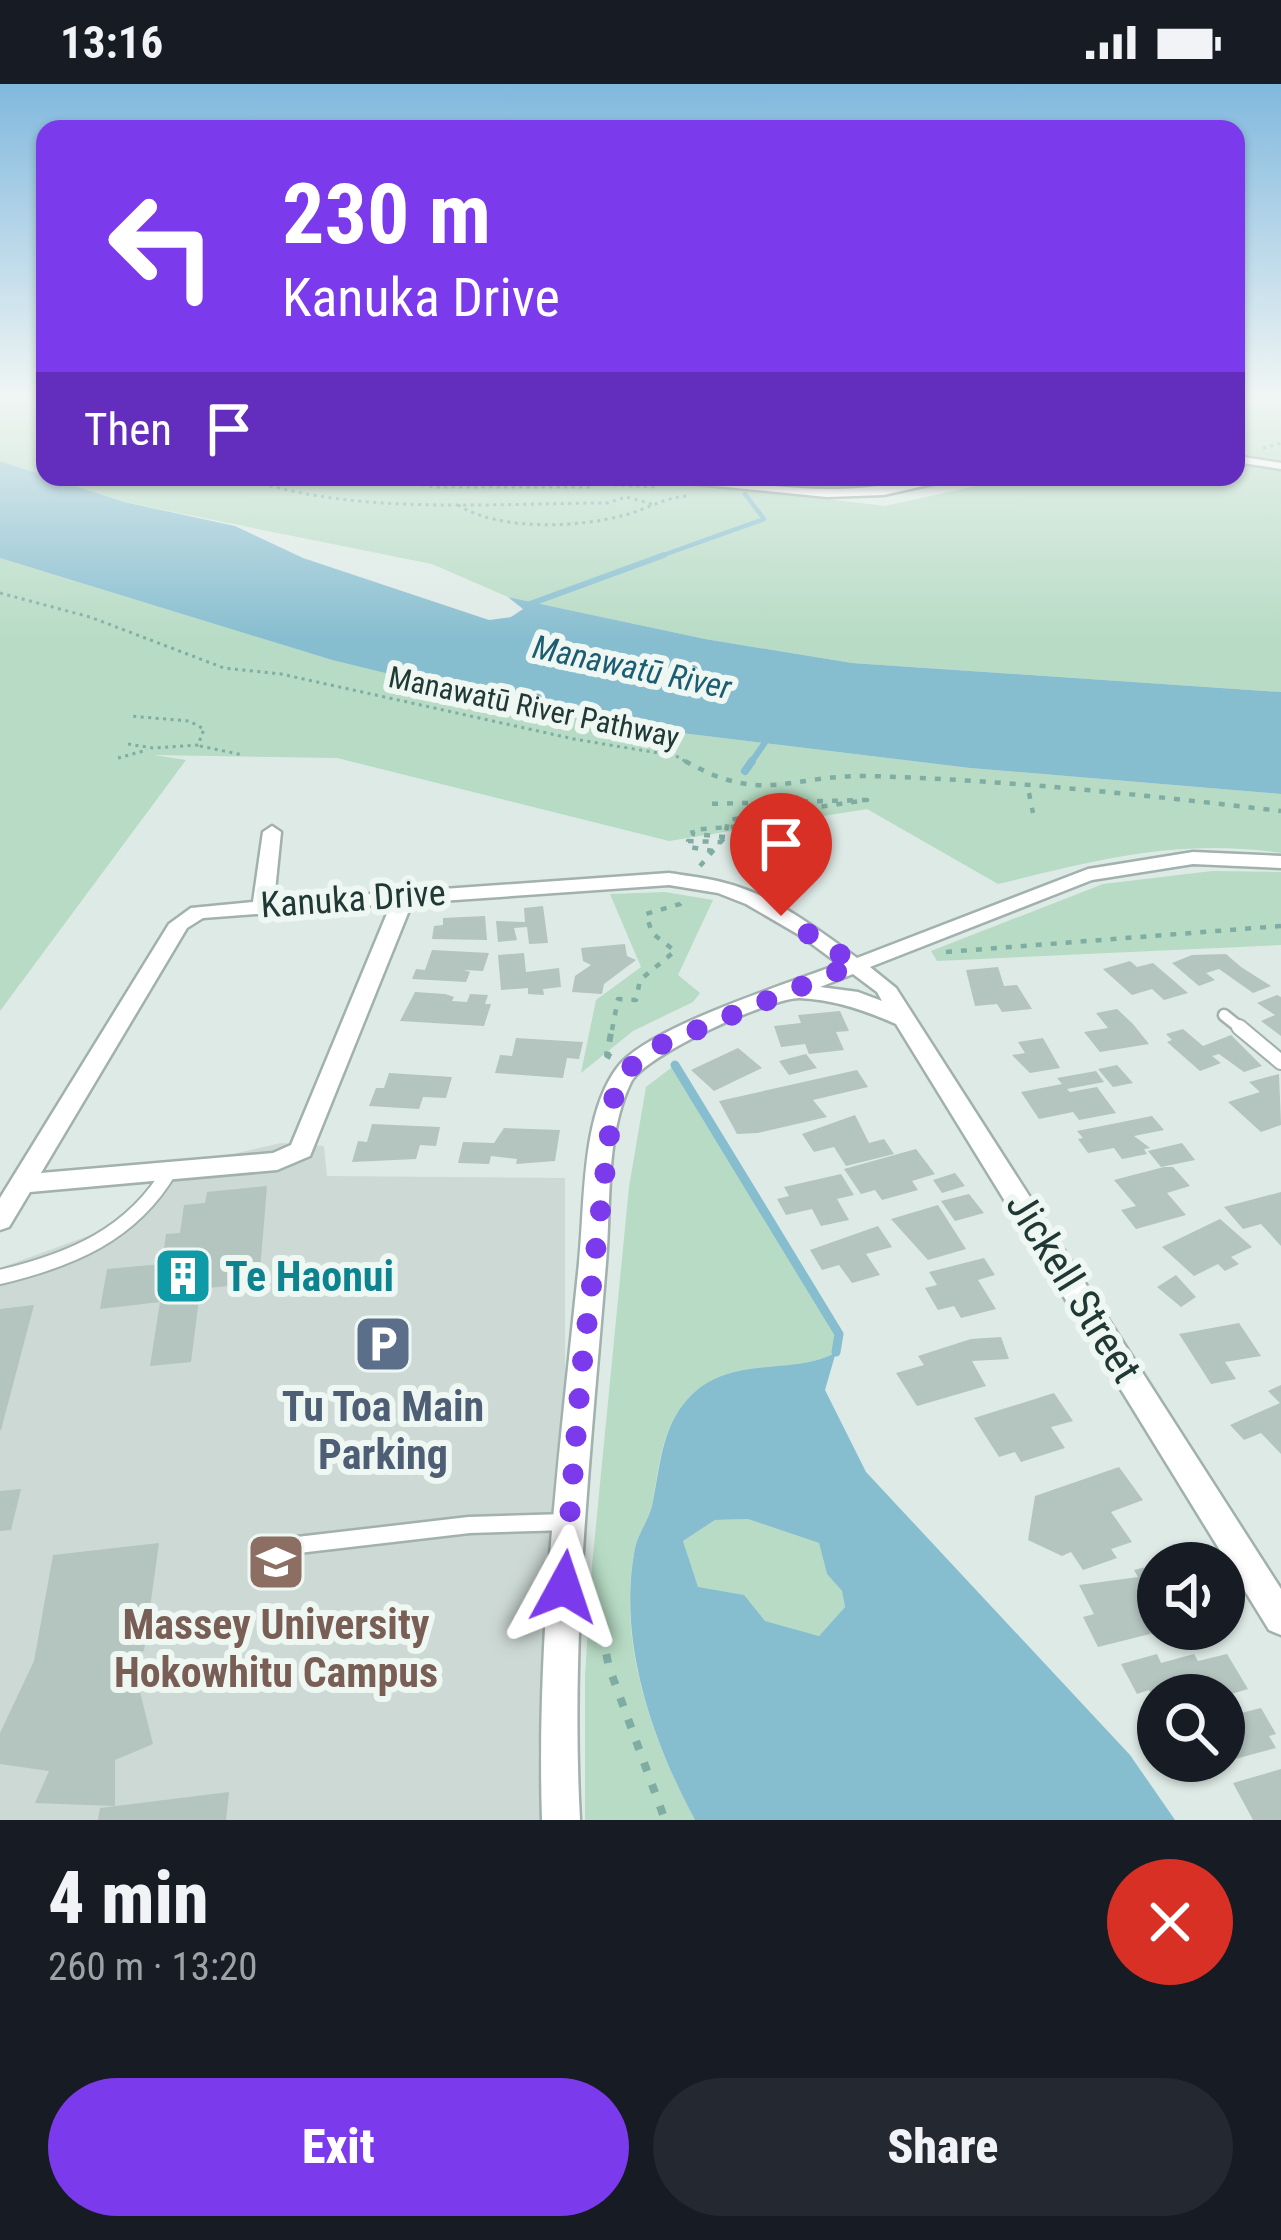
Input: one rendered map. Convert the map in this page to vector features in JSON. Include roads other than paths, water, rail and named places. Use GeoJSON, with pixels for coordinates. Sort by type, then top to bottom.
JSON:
{"type":"FeatureCollection","features":[{"type":"Feature","properties":{"kind":"street"},"geometry":{"type":"LineString","coordinates":[[755,486],[826,493],[910,486]]}},
{"type":"Feature","properties":{"kind":"street"},"geometry":{"type":"LineString","coordinates":[[263,906],[272,832]]}},
{"type":"Feature","properties":{"kind":"street"},"geometry":{"type":"LineString","coordinates":[[561,1820],[555,1719],[561,1619],[603,1167],[614,1097],[630,1067],[664,1042],[1088,874],[1192,858],[1281,862]]}},
{"type":"Feature","properties":{"kind":"street","name":"Kanuka Drive"},"geometry":{"type":"LineString","coordinates":[[0,1220],[179,924],[198,912],[642,878],[693,879],[753,900],[855,964]]}},
{"type":"Feature","properties":{"kind":"street"},"geometry":{"type":"LineString","coordinates":[[21,1184],[277,1161],[301,1150],[405,895]]}},
{"type":"Feature","properties":{"kind":"street","name":"Jickell Street"},"geometry":{"type":"LineString","coordinates":[[855,964],[885,988],[907,1020],[1281,1619]]}},
{"type":"Feature","properties":{"kind":"street"},"geometry":{"type":"LineString","coordinates":[[790,990],[858,999],[907,1020]]}},
{"type":"Feature","properties":{"kind":"lane"},"geometry":{"type":"LineString","coordinates":[[1224,1016],[1281,1062]]}},
{"type":"Feature","properties":{"kind":"lane"},"geometry":{"type":"LineString","coordinates":[[0,1277],[54,1265],[110,1235],[159,1194],[170,1170]]}},
{"type":"Feature","properties":{"kind":"lane"},"geometry":{"type":"LineString","coordinates":[[289,1546],[469,1526],[570,1522]]}},
{"type":"Feature","properties":{"kind":"water","name":"Manawatū River"},"geometry":{"type":"Polygon","coordinates":[[[0,479],[36,479],[36,486],[76,486],[124,502],[235,526],[303,558],[489,620],[511,617],[523,609],[508,597],[705,639],[852,663],[1281,692],[1281,794],[970,768],[582,721],[332,660],[0,558],[0,479]]]}},
{"type":"Feature","properties":{"kind":"water"},"geometry":{"type":"Polygon","coordinates":[[[836,1352],[825,1390],[866,1472],[1130,1755],[1137,1765],[1137,1782],[1149,1782],[1175,1820],[695,1820],[665,1757],[642,1688],[631,1618],[635,1548],[652,1506],[669,1429],[685,1402],[697,1390],[731,1373],[805,1363],[836,1352]],[[748,1519],[715,1520],[683,1541],[698,1587],[744,1595],[765,1621],[819,1636],[845,1607],[842,1591],[827,1574],[819,1543],[748,1519]]]}},
{"type":"Feature","properties":{"kind":"waterway"},"geometry":{"type":"LineString","coordinates":[[655,558],[764,519],[745,494]]}},
{"type":"Feature","properties":{"kind":"waterway"},"geometry":{"type":"LineString","coordinates":[[530,604],[664,555]]}},
{"type":"Feature","properties":{"kind":"waterway"},"geometry":{"type":"LineString","coordinates":[[750,764],[768,738]]}},
{"type":"Feature","properties":{"kind":"waterway"},"geometry":{"type":"LineString","coordinates":[[745,771],[752,761]]}},
{"type":"Feature","properties":{"kind":"waterway"},"geometry":{"type":"LineString","coordinates":[[675,1065],[839,1334],[836,1352]]}},
{"type":"Feature","properties":{"kind":"place","name":"Te Haonui"},"geometry":{"type":"Point","coordinates":[183,1276]}},
{"type":"Feature","properties":{"kind":"place","name":"Tu Toa Main Parking"},"geometry":{"type":"Point","coordinates":[383,1344]}},
{"type":"Feature","properties":{"kind":"place","name":"Massey University Hokowhitu Campus"},"geometry":{"type":"Point","coordinates":[276,1562]}}]}
